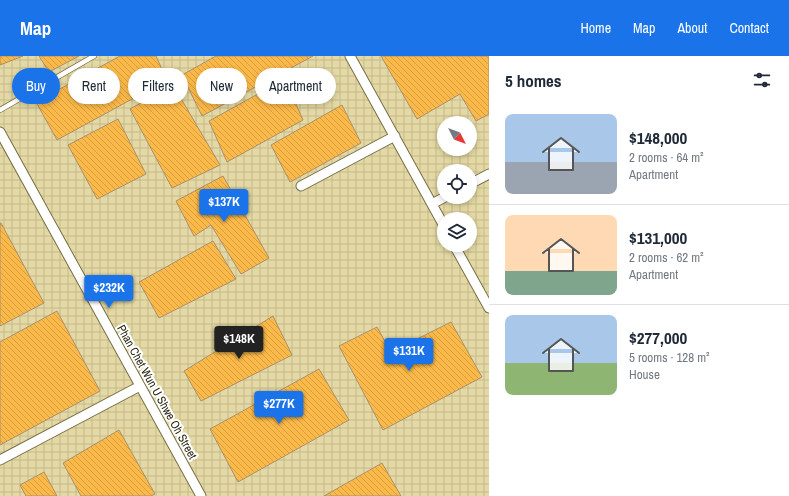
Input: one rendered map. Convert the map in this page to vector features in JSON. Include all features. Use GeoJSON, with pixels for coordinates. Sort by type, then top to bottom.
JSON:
{"type":"FeatureCollection","features":[{"type":"Feature","properties":{"kind":"street"},"geometry":{"type":"LineString","coordinates":[[350,56],[437,213]]}},
{"type":"Feature","properties":{"kind":"street","name":"Phan Chet Wun U Shwe Oh Street"},"geometry":{"type":"LineString","coordinates":[[0,132],[201,496]]}},
{"type":"Feature","properties":{"kind":"street"},"geometry":{"type":"LineString","coordinates":[[301,186],[394,136]]}},
{"type":"Feature","properties":{"kind":"street"},"geometry":{"type":"LineString","coordinates":[[477,180],[489,174]]}},
{"type":"Feature","properties":{"kind":"street"},"geometry":{"type":"LineString","coordinates":[[432,204],[437,201]]}},
{"type":"Feature","properties":{"kind":"street"},"geometry":{"type":"LineString","coordinates":[[458,252],[489,308]]}},
{"type":"Feature","properties":{"kind":"street"},"geometry":{"type":"LineString","coordinates":[[0,460],[140,386]]}},
{"type":"Feature","properties":{"kind":"lane"},"geometry":{"type":"LineString","coordinates":[[0,110],[94,56]]}},
{"type":"Feature","properties":{"kind":"shaded area"},"geometry":{"type":"Polygon","coordinates":[[[0,56],[489,56],[489,496],[0,496],[0,56]]]}},
{"type":"Feature","properties":{"kind":"building"},"geometry":{"type":"Polygon","coordinates":[[[0,56],[23,56],[0,65],[0,56]]]}},
{"type":"Feature","properties":{"kind":"building"},"geometry":{"type":"Polygon","coordinates":[[[39,56],[79,56],[56,68],[46,68],[39,56]]]}},
{"type":"Feature","properties":{"kind":"building"},"geometry":{"type":"Polygon","coordinates":[[[120,56],[156,56],[162,68],[128,68],[128,101],[57,140],[37,104],[60,104],[60,89],[68,84],[68,104],[120,104],[120,68],[98,68],[120,56]]]}},
{"type":"Feature","properties":{"kind":"building"},"geometry":{"type":"Polygon","coordinates":[[[216,56],[313,56],[291,68],[255,68],[255,87],[247,92],[247,68],[196,68],[196,104],[188,87],[188,72],[216,56]]]}},
{"type":"Feature","properties":{"kind":"building"},"geometry":{"type":"Polygon","coordinates":[[[381,56],[489,56],[489,114],[477,120],[477,116],[473,116],[460,94],[417,119],[381,56]]]}},
{"type":"Feature","properties":{"kind":"building"},"geometry":{"type":"Polygon","coordinates":[[[255,96],[255,104],[296,104],[303,120],[227,162],[209,121],[240,104],[247,104],[247,100],[255,96]]]}},
{"type":"Feature","properties":{"kind":"building"},"geometry":{"type":"Polygon","coordinates":[[[139,104],[184,104],[220,165],[172,188],[130,109],[139,104]]]}},
{"type":"Feature","properties":{"kind":"building"},"geometry":{"type":"Polygon","coordinates":[[[196,104],[224,104],[202,116],[196,104]]]}},
{"type":"Feature","properties":{"kind":"building"},"geometry":{"type":"Polygon","coordinates":[[[342,105],[361,143],[290,182],[271,145],[342,105]]]}},
{"type":"Feature","properties":{"kind":"building"},"geometry":{"type":"Polygon","coordinates":[[[118,119],[146,174],[97,199],[68,145],[118,119]]]}},
{"type":"Feature","properties":{"kind":"building"},"geometry":{"type":"Polygon","coordinates":[[[223,176],[269,258],[241,274],[211,225],[194,236],[176,201],[223,176]]]}},
{"type":"Feature","properties":{"kind":"building"},"geometry":{"type":"Polygon","coordinates":[[[0,223],[44,303],[0,326],[0,223]]]}},
{"type":"Feature","properties":{"kind":"building"},"geometry":{"type":"Polygon","coordinates":[[[213,241],[236,279],[159,318],[139,282],[213,241]]]}},
{"type":"Feature","properties":{"kind":"building"},"geometry":{"type":"Polygon","coordinates":[[[57,311],[100,391],[0,445],[0,342],[57,311]]]}},
{"type":"Feature","properties":{"kind":"building"},"geometry":{"type":"Polygon","coordinates":[[[273,316],[292,355],[201,401],[184,371],[273,316]]]}},
{"type":"Feature","properties":{"kind":"building"},"geometry":{"type":"Polygon","coordinates":[[[451,322],[482,377],[383,430],[339,346],[377,327],[391,352],[451,322]]]}},
{"type":"Feature","properties":{"kind":"building"},"geometry":{"type":"Polygon","coordinates":[[[319,369],[349,420],[238,482],[210,429],[319,369]]]}},
{"type":"Feature","properties":{"kind":"building"},"geometry":{"type":"Polygon","coordinates":[[[119,430],[155,494],[151,496],[81,496],[63,463],[119,430]]]}},
{"type":"Feature","properties":{"kind":"building"},"geometry":{"type":"Polygon","coordinates":[[[382,463],[401,496],[324,496],[382,463]]]}},
{"type":"Feature","properties":{"kind":"building"},"geometry":{"type":"Polygon","coordinates":[[[44,472],[57,496],[26,496],[20,485],[44,472]]]}}]}
